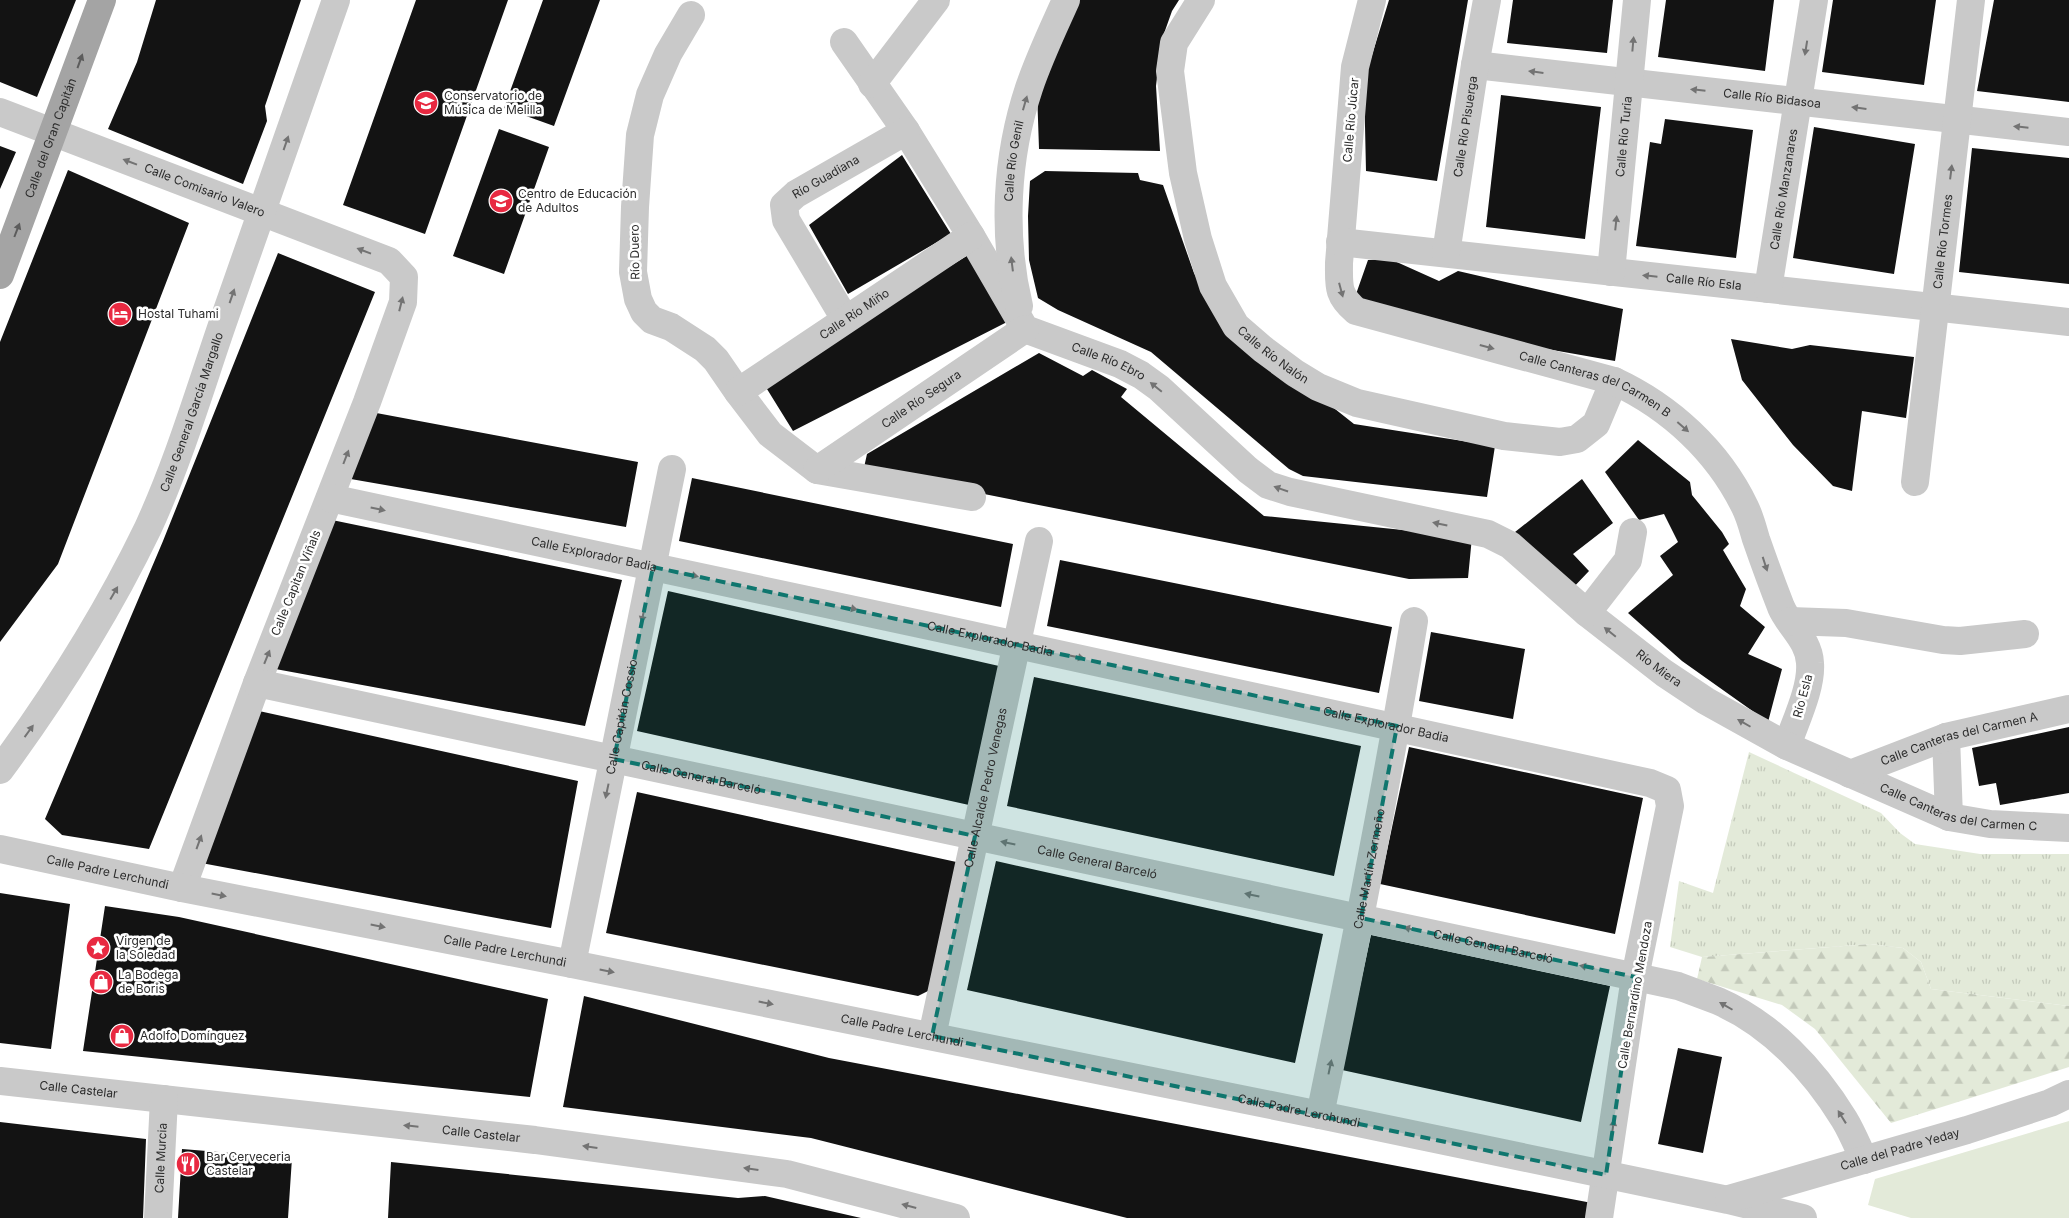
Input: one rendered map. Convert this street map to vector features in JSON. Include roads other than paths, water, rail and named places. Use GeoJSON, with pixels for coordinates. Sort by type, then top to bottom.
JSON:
{"type":"FeatureCollection","features":[{"type":"Feature","properties":{"kind":"main road","name":"Calle del Gran Capitán"},"geometry":{"type":"LineString","coordinates":[[0,275],[102,0]]}},
{"type":"Feature","properties":{"kind":"street","name":"Calle General García Margallo"},"geometry":{"type":"LineString","coordinates":[[0,770],[39,718],[84,645],[119,584],[148,526],[181,442],[336,0]]}},
{"type":"Feature","properties":{"kind":"street"},"geometry":{"type":"LineString","coordinates":[[872,84],[936,0]]}},
{"type":"Feature","properties":{"kind":"street","name":"Calle Río Genil"},"geometry":{"type":"LineString","coordinates":[[1024,329],[1014,286],[1009,243],[1009,199],[1013,156],[1019,122],[1029,88],[1066,0]]}},
{"type":"Feature","properties":{"kind":"street","name":"Calle Río Nalón"},"geometry":{"type":"LineString","coordinates":[[1201,0],[1174,43],[1170,72],[1184,173],[1198,239],[1213,286],[1236,326],[1295,373],[1341,397],[1357,403],[1504,436],[1560,442],[1577,440],[1596,424],[1614,381]]}},
{"type":"Feature","properties":{"kind":"street","name":"Calle Río Júcar"},"geometry":{"type":"LineString","coordinates":[[1340,242],[1356,67],[1372,0]]}},
{"type":"Feature","properties":{"kind":"street","name":"Calle Río Pisuerga"},"geometry":{"type":"LineString","coordinates":[[1446,254],[1487,0]]}},
{"type":"Feature","properties":{"kind":"street","name":"Calle Río Turia"},"geometry":{"type":"LineString","coordinates":[[1611,272],[1637,0]]}},
{"type":"Feature","properties":{"kind":"street","name":"Calle Río Manzanares"},"geometry":{"type":"LineString","coordinates":[[1768,289],[1814,0]]}},
{"type":"Feature","properties":{"kind":"street","name":"Calle Río Tormes"},"geometry":{"type":"LineString","coordinates":[[1915,482],[1971,0]]}},
{"type":"Feature","properties":{"kind":"street","name":"Río Duero"},"geometry":{"type":"LineString","coordinates":[[691,15],[668,54],[650,95],[640,135],[633,272],[638,299],[644,312],[652,320],[671,327],[705,349],[716,360],[770,434],[817,470]]}},
{"type":"Feature","properties":{"kind":"street"},"geometry":{"type":"LineString","coordinates":[[844,42],[906,131],[971,236],[1024,329]]}},
{"type":"Feature","properties":{"kind":"street","name":"Calle Río Bidasoa"},"geometry":{"type":"LineString","coordinates":[[1475,65],[2069,132]]}},
{"type":"Feature","properties":{"kind":"street","name":"Calle Comisario Valero"},"geometry":{"type":"LineString","coordinates":[[0,112],[388,261],[404,277]]}},
{"type":"Feature","properties":{"kind":"street","name":"Río Guadiana"},"geometry":{"type":"LineString","coordinates":[[845,319],[786,220],[784,205],[796,194],[906,131]]}},
{"type":"Feature","properties":{"kind":"street","name":"Calle Río Miño"},"geometry":{"type":"LineString","coordinates":[[738,392],[971,236]]}},
{"type":"Feature","properties":{"kind":"street","name":"Calle Canteras del Carmen B"},"geometry":{"type":"LineString","coordinates":[[1340,242],[1339,285],[1344,300],[1356,311],[1614,381],[1640,393],[1670,415],[1696,438],[1722,469],[1746,508],[1768,576],[1783,611],[1790,621]]}},
{"type":"Feature","properties":{"kind":"street","name":"Calle Río Esla"},"geometry":{"type":"LineString","coordinates":[[1340,242],[2069,322]]}},
{"type":"Feature","properties":{"kind":"street","name":"Calle Capitan Viñals"},"geometry":{"type":"LineString","coordinates":[[182,888],[257,683],[330,498],[403,302],[404,277]]}},
{"type":"Feature","properties":{"kind":"street","name":"Calle Río Segura"},"geometry":{"type":"LineString","coordinates":[[817,470],[1024,329]]}},
{"type":"Feature","properties":{"kind":"street","name":"Calle Río Ebro"},"geometry":{"type":"LineString","coordinates":[[1024,329],[1120,364],[1141,375],[1158,388],[1248,470],[1268,485],[1290,492],[1488,534]]}},
{"type":"Feature","properties":{"kind":"street","name":"Calle Capitán Cossio"},"geometry":{"type":"LineString","coordinates":[[572,964],[672,469]]}},
{"type":"Feature","properties":{"kind":"street"},"geometry":{"type":"LineString","coordinates":[[817,470],[972,497]]}},
{"type":"Feature","properties":{"kind":"street","name":"Calle Explorador Badia"},"geometry":{"type":"LineString","coordinates":[[330,498],[1017,643],[1650,782]]}},
{"type":"Feature","properties":{"kind":"street"},"geometry":{"type":"LineString","coordinates":[[1587,613],[1628,560],[1633,532]]}},
{"type":"Feature","properties":{"kind":"street","name":"Río Miera"},"geometry":{"type":"LineString","coordinates":[[1488,534],[1510,545],[1587,613],[1664,673],[1723,711],[1788,746],[1850,774]]}},
{"type":"Feature","properties":{"kind":"street","name":"Calle Alcalde Pedro Venegas"},"geometry":{"type":"LineString","coordinates":[[932,1036],[1039,541]]}},
{"type":"Feature","properties":{"kind":"street","name":"Calle Martín Zermeño"},"geometry":{"type":"LineString","coordinates":[[1320,1115],[1361,918],[1397,726],[1414,621]]}},
{"type":"Feature","properties":{"kind":"street"},"geometry":{"type":"LineString","coordinates":[[1790,621],[1846,623],[1951,641],[2025,634]]}},
{"type":"Feature","properties":{"kind":"street","name":"Río Esla"},"geometry":{"type":"LineString","coordinates":[[1788,746],[1809,681],[1810,663],[1807,648],[1790,621]]}},
{"type":"Feature","properties":{"kind":"street","name":"Calle General Barceló"},"geometry":{"type":"LineString","coordinates":[[257,683],[1678,986],[1719,1002],[1757,1024],[1791,1052],[1821,1084],[1845,1120],[1864,1160]]}},
{"type":"Feature","properties":{"kind":"street","name":"Calle Canteras del Carmen A"},"geometry":{"type":"LineString","coordinates":[[1850,774],[1946,737],[2069,709]]}},
{"type":"Feature","properties":{"kind":"street"},"geometry":{"type":"LineString","coordinates":[[1946,737],[1948,817]]}},
{"type":"Feature","properties":{"kind":"street","name":"Calle Canteras del Carmen C"},"geometry":{"type":"LineString","coordinates":[[1850,774],[1948,817],[1990,824],[2069,828]]}},
{"type":"Feature","properties":{"kind":"street","name":"Calle Bernardino Mendoza"},"geometry":{"type":"LineString","coordinates":[[1599,1218],[1635,977],[1670,806],[1667,790],[1650,782]]}},
{"type":"Feature","properties":{"kind":"street","name":"Calle Padre Lerchundi"},"geometry":{"type":"LineString","coordinates":[[0,849],[182,888],[572,964],[1320,1115],[1728,1200],[1803,1218]]}},
{"type":"Feature","properties":{"kind":"street","name":"Calle Castelar"},"geometry":{"type":"LineString","coordinates":[[0,1081],[535,1140],[787,1174],[956,1218]]}},
{"type":"Feature","properties":{"kind":"street","name":"Calle del Padre Yeday"},"geometry":{"type":"LineString","coordinates":[[1728,1200],[1967,1130],[2050,1103],[2069,1094]]}},
{"type":"Feature","properties":{"kind":"street","name":"Calle Murcia"},"geometry":{"type":"LineString","coordinates":[[158,1218],[164,1099]]}},
{"type":"Feature","properties":{"kind":"place","name":"Conservatorio de Música de Melilla"},"geometry":{"type":"Point","coordinates":[426,103]}},
{"type":"Feature","properties":{"kind":"place","name":"Centro de Educación de Adultos"},"geometry":{"type":"Point","coordinates":[501,201]}},
{"type":"Feature","properties":{"kind":"place","name":"Hostal Tuhami"},"geometry":{"type":"Point","coordinates":[120,314]}},
{"type":"Feature","properties":{"kind":"place","name":"Virgen de la Soledad"},"geometry":{"type":"Point","coordinates":[98,948]}},
{"type":"Feature","properties":{"kind":"place","name":"La Bodega de Boris"},"geometry":{"type":"Point","coordinates":[101,982]}},
{"type":"Feature","properties":{"kind":"place","name":"Adolfo Domínguez"},"geometry":{"type":"Point","coordinates":[122,1036]}},
{"type":"Feature","properties":{"kind":"place","name":"Bar Cerveceria Castelar"},"geometry":{"type":"Point","coordinates":[188,1164]}}]}
